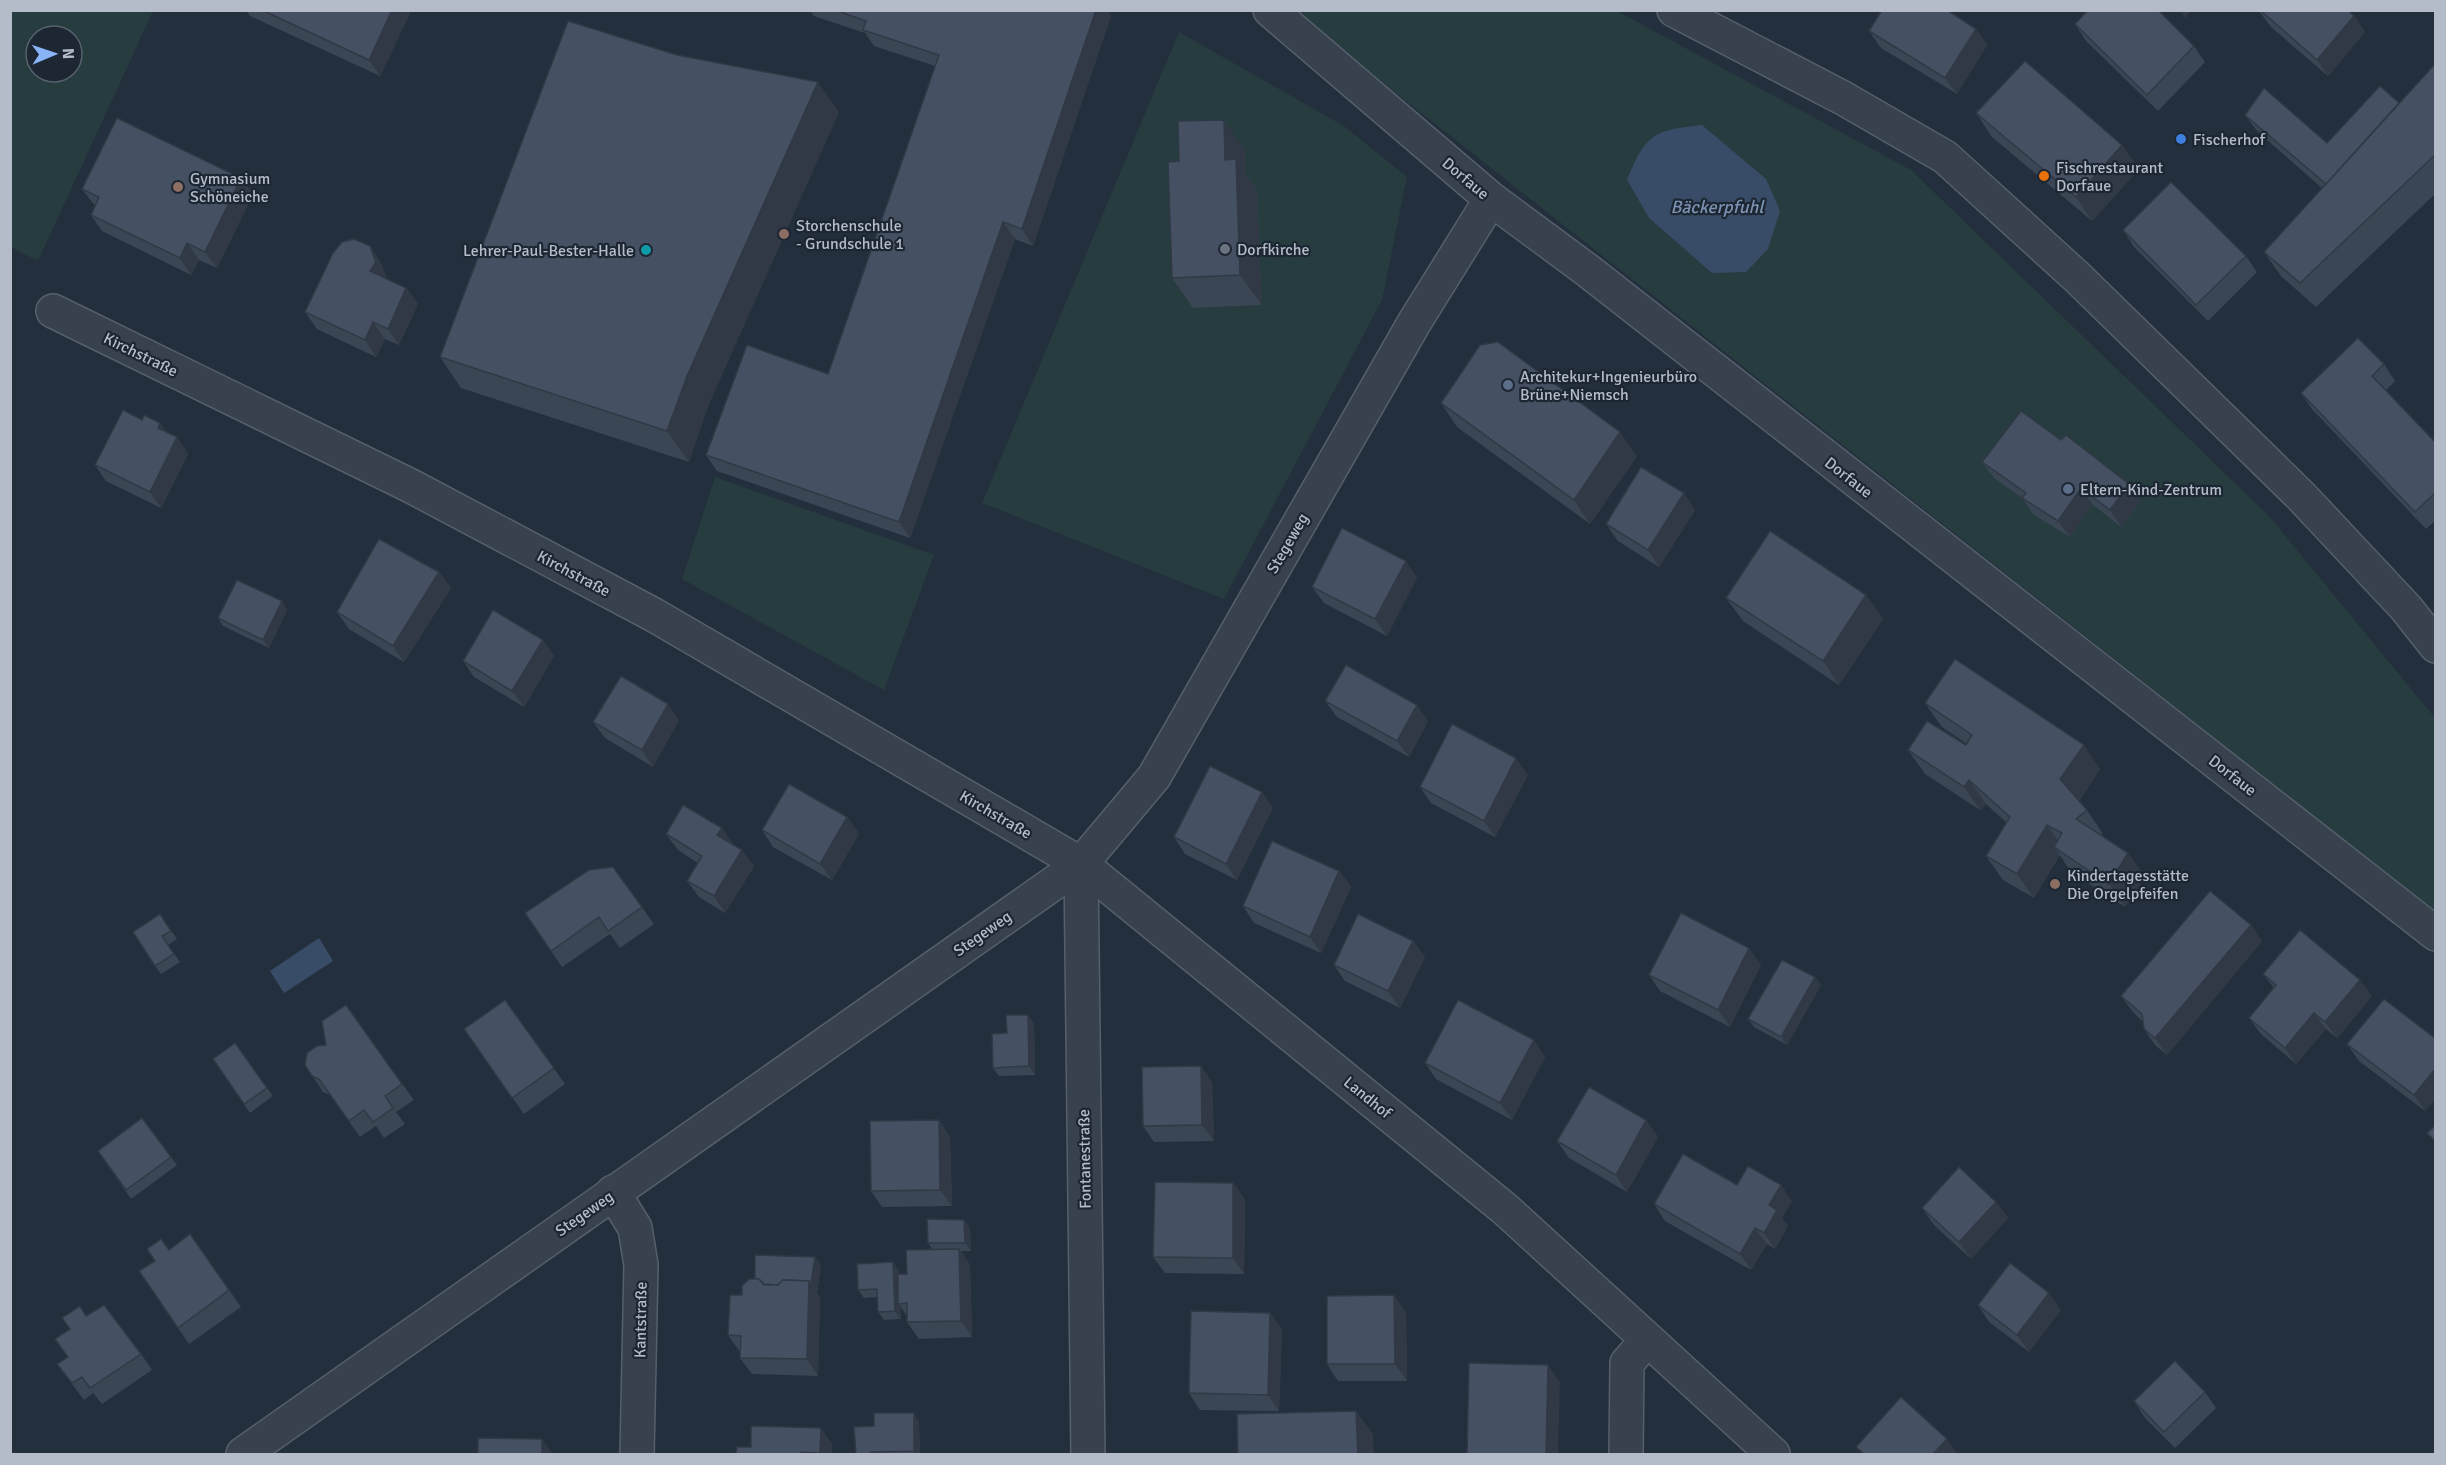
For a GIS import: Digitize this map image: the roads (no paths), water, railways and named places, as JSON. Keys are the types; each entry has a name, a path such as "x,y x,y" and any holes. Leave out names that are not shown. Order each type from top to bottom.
{"street":[{"name":"Dorfaue","path":"1270,10 1491,199 1587,270 2436,934"},
{"path":"1674,10 1843,98 1945,157 2077,277 2270,464 2406,608 2436,646"},
{"name":"Stegeweg","path":"243,1455 1081,864 1154,777 1408,333 1491,199"},
{"name":"Kirchstraße","path":"53,311 411,486 654,615 1081,864"},
{"name":"Landhof","path":"1081,864 1505,1209 1773,1455"},
{"name":"Fontanestraße","path":"1081,864 1088,1455"},
{"name":"Kantstraße","path":"613,1192 634,1228 641,1265 637,1455"},
{"path":"1626,1455 1627,1363 1647,1340"}],"water":[{"name":"Bäckerpfuhl","path":"1702,125 1766,179 1780,211 1768,249 1746,272 1712,273 1649,218 1627,180 1640,153 1653,137 1673,129"},
{"path":"319,938 333,961 284,993 270,971"}],"place":[{"name":"Fischerhof","path":"2181,139"},
{"name":"Fischrestaurant Dorfaue","path":"2044,176"},
{"name":"Gymnasium Schöneiche","path":"178,187"},
{"name":"Storchenschule - Grundschule 1","path":"784,234"},
{"name":"Dorfkirche","path":"1225,249"},
{"name":"Lehrer-Paul-Bester-Halle","path":"646,250"},
{"name":"Architekur+Ingenieurbüro Brüne+Niemsch","path":"1508,385"},
{"name":"Eltern-Kind-Zentrum","path":"2068,489"},
{"name":"Kindertagesstätte Die Orgelpfeifen","path":"2055,884"}]}
